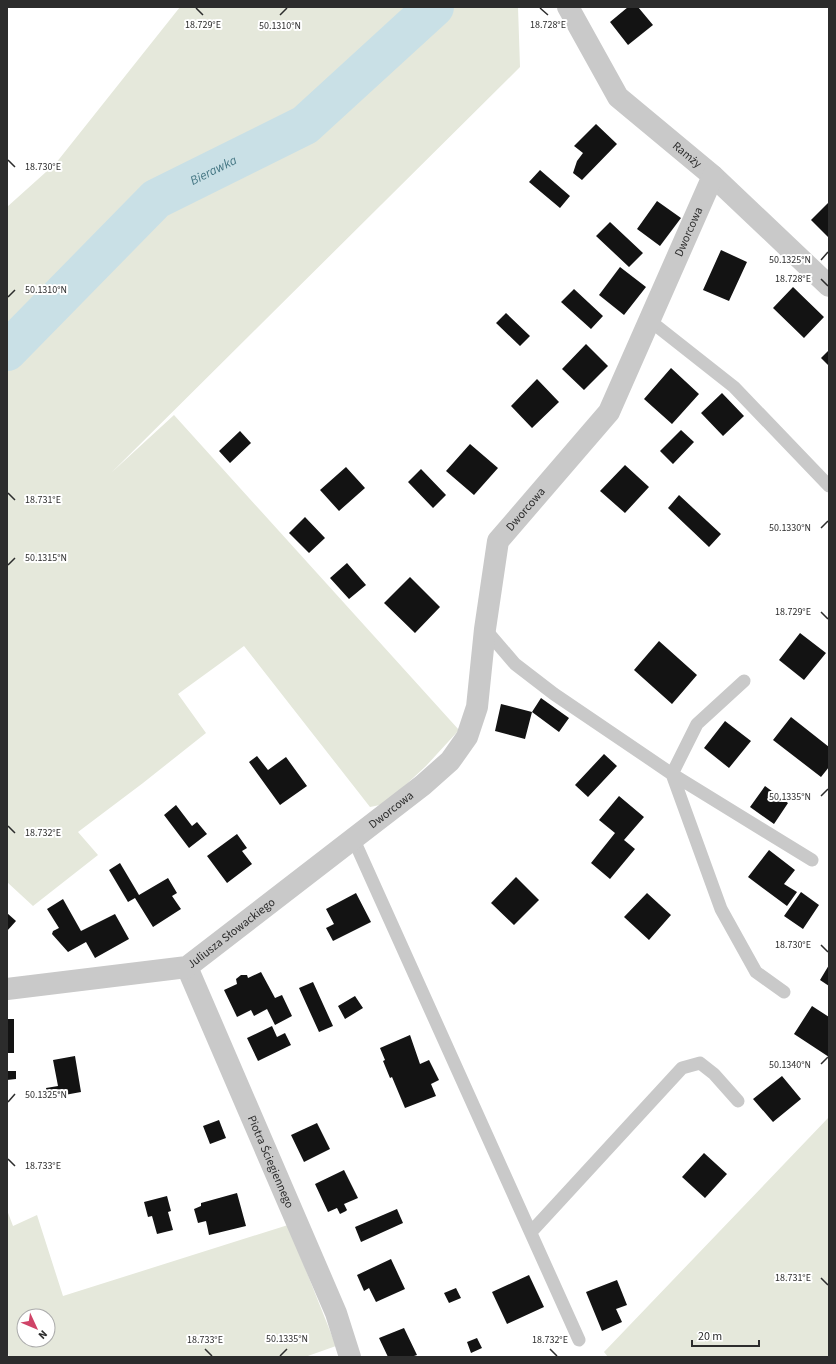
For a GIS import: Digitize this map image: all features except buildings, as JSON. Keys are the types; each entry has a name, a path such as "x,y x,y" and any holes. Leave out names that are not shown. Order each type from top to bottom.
{"street":[{"name":"Ramży","path":"568,7 618,97 713,176 829,286"},
{"name":"Dworcowa","path":"357,835 423,785 450,761 467,736 477,707 498,541 609,412 713,176"},
{"name":"Juliusza Słowackiego","path":"7,989 187,967 357,835"},
{"name":"Piotra Ściegiennego","path":"187,967 336,1313 350,1357"}],"lane":[{"path":"649,320 734,387 829,486"},
{"path":"486,629 515,664 554,694 672,774 812,860"},
{"path":"744,681 697,724 672,774 721,909 756,972 784,992"},
{"path":"357,835 579,1340"},
{"path":"531,1232 682,1068 700,1063 714,1074 738,1101"}],"shaded area":[{"path":"180,7 428,7 304,121 192,175 145,203 58,294 7,343 7,207 56,163"},
{"path":"438,7 518,7 520,67 111,473 174,415 459,730 426,766 385,804 370,807 244,646 178,694 206,733 78,832 98,855 33,906 7,882 7,367 160,208 307,134"},
{"path":"829,1117 829,1357 608,1357 604,1352"},
{"path":"7,1210 13,1226 37,1215 63,1296 288,1225 336,1346 305,1357 9,1357 7,1349"}],"waterway":[{"name":"Bierawka","path":"7,351 156,199 305,125 434,7"}]}
